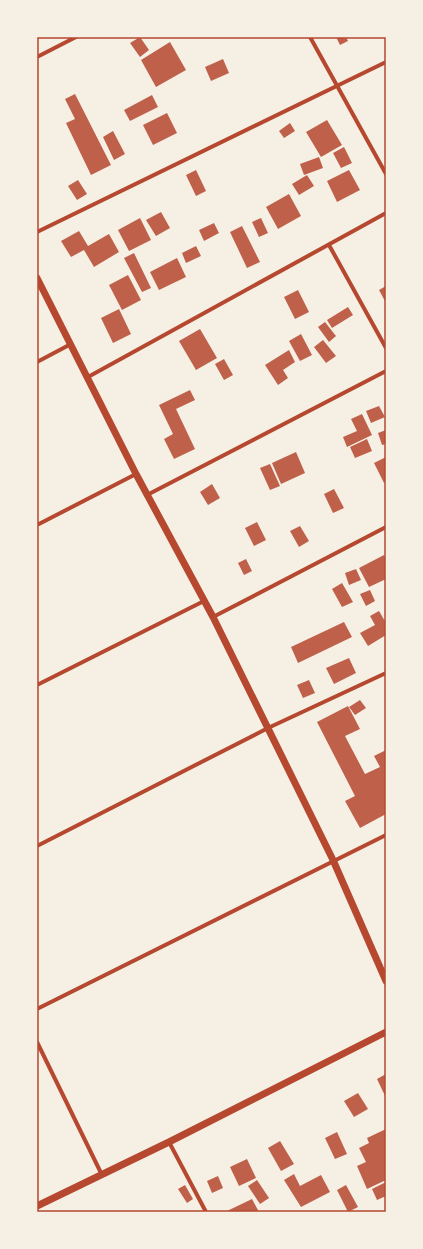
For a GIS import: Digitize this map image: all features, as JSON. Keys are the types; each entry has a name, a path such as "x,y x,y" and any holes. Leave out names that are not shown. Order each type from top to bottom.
{"street":[{"path":"37,57 76,37"},
{"path":"310,37 336,87 386,174"},
{"path":"37,232 386,62"},
{"path":"88,377 386,213"},
{"path":"330,245 386,348"},
{"path":"37,278 136,474 213,617 333,860 386,981"},
{"path":"37,362 71,344"},
{"path":"147,495 386,371"},
{"path":"37,525 136,474"},
{"path":"213,617 386,527"},
{"path":"37,686 204,601"},
{"path":"37,846 268,728 386,673"},
{"path":"37,1009 333,860 386,835"},
{"path":"37,1206 102,1175 386,1032"},
{"path":"37,1042 102,1175"},
{"path":"168,1142 206,1212"}],"building":[{"path":"140,37 149,50 140,57 130,43"},
{"path":"336,37 346,37 348,41 340,45"},
{"path":"170,42 186,70 156,87 141,60"},
{"path":"223,59 229,73 211,81 205,67"},
{"path":"75,94 111,165 91,175 66,123 75,119 65,99"},
{"path":"152,95 158,107 130,121 124,110"},
{"path":"167,113 177,133 153,145 143,125"},
{"path":"327,120 342,145 321,157 306,132"},
{"path":"290,123 295,131 284,138 279,131"},
{"path":"113,131 125,154 114,160 103,137"},
{"path":"344,147 352,163 341,168 333,153"},
{"path":"319,157 323,168 304,175 300,164"},
{"path":"196,170 206,191 196,196 186,175"},
{"path":"349,170 360,190 337,202 327,181"},
{"path":"307,175 314,186 299,195 292,184"},
{"path":"78,180 87,194 77,200 68,186"},
{"path":"289,194 301,216 278,229 266,207"},
{"path":"161,212 170,228 156,236 146,220"},
{"path":"140,218 151,240 129,251 118,230"},
{"path":"261,218 268,233 259,237 252,222"},
{"path":"214,223 219,233 204,241 199,230"},
{"path":"242,226 260,262 247,268 230,232"},
{"path":"79,231 88,246 109,234 119,252 94,267 84,250 71,257 61,241"},
{"path":"196,246 201,256 186,263 182,253"},
{"path":"134,253 151,288 142,292 124,258"},
{"path":"177,258 186,277 159,290 150,272"},
{"path":"128,275 141,300 122,310 109,285"},
{"path":"386,286 386,303 379,290"},
{"path":"298,290 309,312 295,319 284,297"},
{"path":"348,307 353,315 332,328 327,320"},
{"path":"119,309 131,334 113,343 101,318"},
{"path":"325,322 336,336 329,342 318,327"},
{"path":"200,329 217,358 196,370 179,341"},
{"path":"301,334 312,355 300,361 289,341"},
{"path":"323,340 336,356 326,363 314,347"},
{"path":"289,350 295,362 283,370 288,378 278,385 265,365"},
{"path":"224,359 233,375 224,380 215,364"},
{"path":"190,390 195,400 176,409 195,449 174,459 164,439 173,434 159,405"},
{"path":"379,406 385,417 371,423 366,411"},
{"path":"362,414 372,435 347,447 343,437 357,431 351,419"},
{"path":"386,430 386,444 382,445 378,433"},
{"path":"367,439 372,451 355,458 350,447"},
{"path":"296,452 305,473 281,484 272,463"},
{"path":"386,457 386,482 384,483 374,463"},
{"path":"270,464 280,486 270,490 260,468"},
{"path":"212,484 220,498 208,505 200,492"},
{"path":"334,489 344,508 333,513 324,494"},
{"path":"257,522 266,540 254,546 245,528"},
{"path":"300,526 309,541 299,547 290,531"},
{"path":"384,555 386,560 386,579 369,587 359,568"},
{"path":"246,559 252,571 244,575 238,563"},
{"path":"356,569 361,580 349,585 345,573"},
{"path":"342,583 353,602 342,607 332,589"},
{"path":"370,590 375,601 366,606 360,594"},
{"path":"379,611 386,623 386,635 368,646 360,633 375,625 370,616"},
{"path":"344,622 352,637 298,663 291,647"},
{"path":"349,658 356,673 334,684 326,668"},
{"path":"309,680 315,693 303,698 297,685"},
{"path":"360,700 366,708 355,715 349,707"},
{"path":"348,706 360,729 345,736 365,774 380,767 374,756 386,750 386,814 360,828 345,801 355,796 317,722"},
{"path":"386,1074 386,1098 377,1079"},
{"path":"358,1093 368,1109 354,1117 344,1101"},
{"path":"386,1129 386,1180 367,1189 357,1166 366,1162 359,1148 369,1143 367,1138"},
{"path":"337,1132 347,1154 335,1159 325,1138"},
{"path":"280,1141 294,1164 281,1171 268,1148"},
{"path":"247,1159 256,1178 239,1186 230,1167"},
{"path":"294,1174 300,1186 321,1175 330,1192 301,1207 284,1180"},
{"path":"218,1176 223,1188 212,1193 207,1181"},
{"path":"257,1180 269,1198 260,1204 248,1186"},
{"path":"386,1182 386,1196 377,1200 372,1189"},
{"path":"185,1185 193,1199 187,1203 178,1189"},
{"path":"346,1185 358,1207 348,1212 337,1190"},
{"path":"252,1199 259,1212 225,1212"}]}
